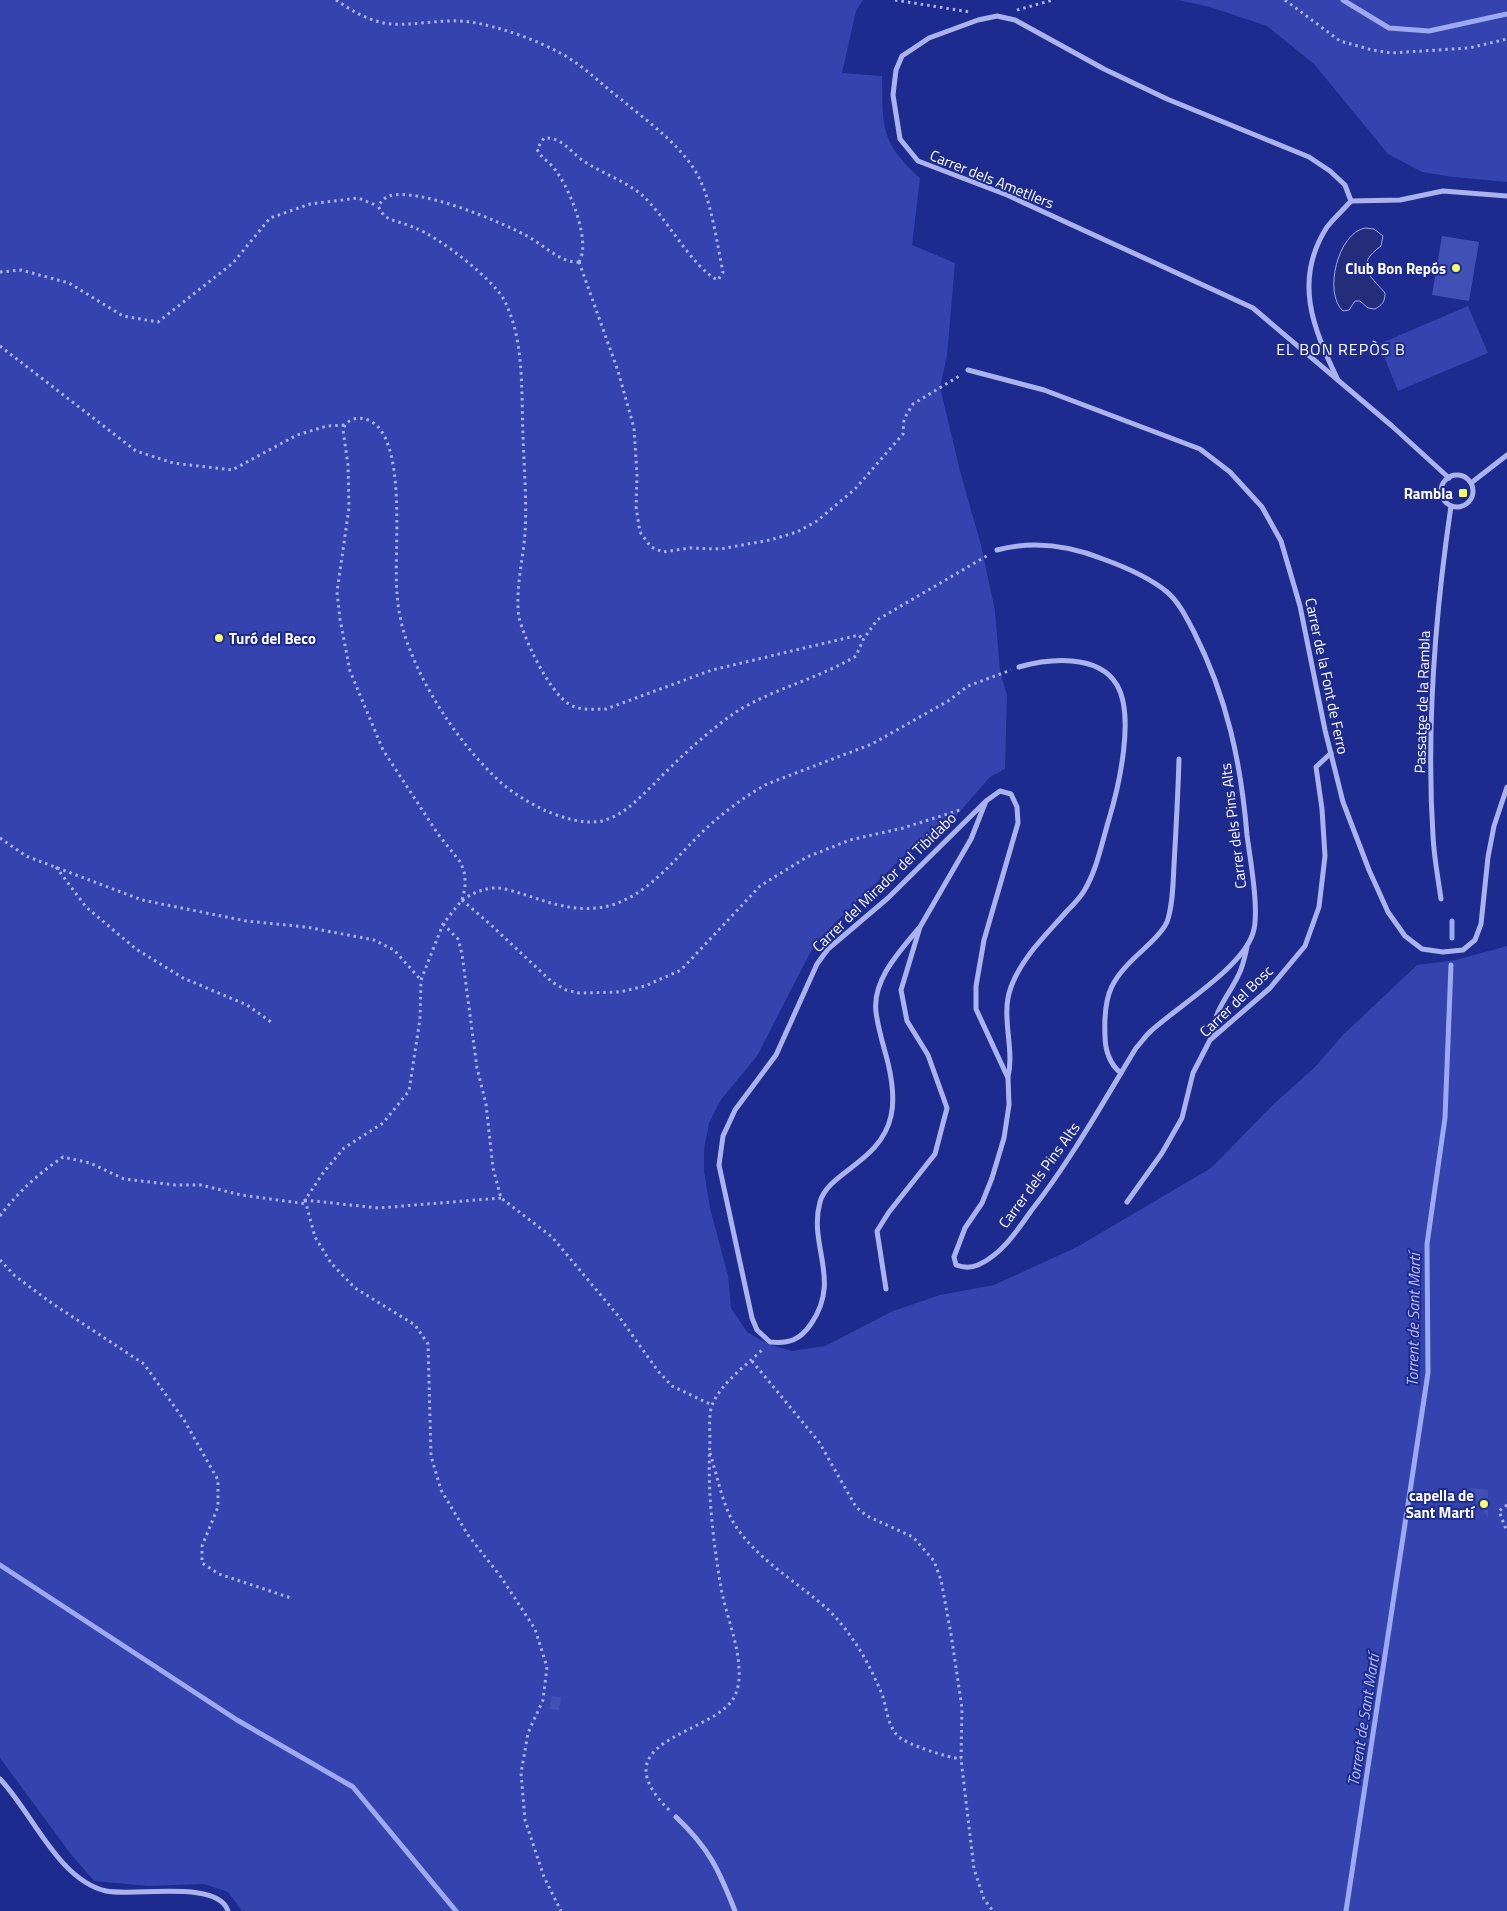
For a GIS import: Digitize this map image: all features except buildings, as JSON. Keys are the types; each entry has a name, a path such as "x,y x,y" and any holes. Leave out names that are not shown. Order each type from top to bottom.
{"street":[{"path":"997,16 1015,20 1104,69 1167,99 1309,157 1330,171 1345,185 1351,201"},
{"name":"Carrer dels Ametllers","path":"997,16 978,20 929,38 902,56 896,70 894,95 900,139 907,151 918,161 1007,195 1253,308 1338,379 1449,478"},
{"path":"1338,379 1318,336 1309,309 1311,271 1315,253 1328,227 1351,201 1400,200 1443,191 1507,196"},
{"name":"Carrer de la Font de Ferro","path":"968,370 1044,390 1200,449 1230,472 1262,507 1281,541 1300,606 1330,753 1343,802 1369,870 1388,912 1406,936 1422,949 1443,952 1463,950 1475,940 1481,924 1488,858 1494,826 1507,787"},
{"path":"1471,483 1507,455"},
{"path":"1458,475 1471,483 1473,493 1470,502 1461,507 1451,506 1443,500 1441,490 1449,478 1458,475"},
{"name":"Passatge de la Rambla","path":"1441,900 1433,837 1432,702 1436,634 1451,506"},
{"name":"Carrer dels Pins Alts","path":"986,801 1000,792 1011,794 1017,806 1018,823 984,940 976,986 976,1009 1008,1078 1009,1105 1004,1138 992,1178 982,1203 965,1228 954,1257 956,1265 964,1268 977,1266 993,1256 1015,1233 1068,1161 1121,1073 1150,1032 1207,986 1248,944 1254,931 1255,908 1243,787 1236,745 1222,697 1184,613 1168,592 1128,569 1083,551 1044,543 1012,546 997,550"},
{"path":"1008,1078 1011,1063 1007,1011 1010,989 1018,970 1034,947 1084,891 1115,800 1122,763 1125,724 1122,700 1117,685 1105,672 1088,665 1066,661 1040,661 1018,667"},
{"name":"Carrer del Bosc","path":"1126,1202 1162,1153 1182,1118 1193,1073 1210,1040 1270,988 1305,946 1319,907 1325,856 1322,809 1316,767 1330,753"},
{"path":"1121,1073 1115,1069 1108,1056 1105,1039 1106,1000 1114,980 1122,969 1158,936 1166,922 1173,878 1179,759"},
{"path":"770,1342 792,1342 804,1334 820,1310 825,1276 818,1229 820,1201 828,1188 871,1153 883,1137 891,1116 890,1072 875,1010 877,993 883,977 896,955 920,927 971,839 986,801"},
{"name":"Carrer del Mirador del Tibidabo","path":"770,1342 758,1330 752,1318 719,1165 723,1136 736,1110 776,1055 817,964 828,950 888,898 986,801"},
{"path":"886,1289 877,1231 889,1212 935,1154 947,1108 928,1055 907,1021 900,990 920,927"},
{"path":"1214,1036 1213,1024 1219,1007 1239,973 1248,944"},
{"path":"0,1779 30,1816 61,1860 87,1884 106,1891 128,1893 195,1891 213,1896 227,1906 228,1911"},
{"path":"676,1817 696,1836 708,1852 718,1869 735,1911"}],"path":[{"path":"336,0 359,14 380,22 414,24 454,19 473,22 533,41 555,51 583,68 649,123 689,160 706,193 723,272 718,280 700,265 642,195 582,160 563,143 552,138 544,138 537,149 539,154 552,165 559,175 578,218 584,244 584,254 579,262 572,263 564,260 542,243 503,224 437,200 392,195 384,198 378,206"},
{"path":"895,0 997,16 1053,0"},
{"path":"1285,0 1340,41 1372,50 1391,53 1469,48 1507,38"},
{"path":"0,272 21,270 69,283 123,316 158,322 232,263 270,218 310,204 358,198 378,206 384,216 415,228 470,264 492,284 502,298 511,317 521,374 526,512 519,592 519,616 531,649 561,698 570,705 580,708 606,709 686,679 749,660 826,645 853,635 859,635 863,640"},
{"path":"579,262 618,371 634,428 638,476 636,507 640,532 651,546 664,552 690,548 720,549 743,543 770,540 797,532 817,521 855,489 903,434 904,419 913,404 968,370"},
{"path":"0,346 136,451 173,463 232,470 297,435 327,426 345,425 354,419 366,419 382,430 389,443 393,461 397,510 395,569 397,596 410,650 428,686 462,739 496,779 515,794 554,814 586,822 600,821 617,815 630,807 706,736 738,712 856,656 863,640 877,620 997,550"},
{"path":"345,425 343,430 348,464 349,508 337,592 350,671 383,750 438,834 461,864 465,875 462,900"},
{"path":"562,1911 544,1877 526,1820 521,1773 528,1733 543,1700 547,1667 535,1629 501,1577 468,1535 441,1490 431,1456 428,1344 415,1325 355,1288 331,1263 315,1237 306,1202 323,1173 344,1148 383,1123 409,1091 420,1019 421,980 443,924 462,900 482,890 495,887 569,908 592,909 614,904 637,895 652,883 711,824 755,791 767,784 872,744 948,701 968,686 1018,667"},
{"path":"462,900 552,982 566,990 579,993 620,992 645,986 681,970 760,886 807,857 850,840 903,828 986,801"},
{"path":"0,838 26,856 142,900 246,921 306,927 374,940 394,950 421,980"},
{"path":"56,867 86,907 136,949 183,978 247,1006 271,1022"},
{"path":"443,924 458,939 462,954 477,1068 486,1104 492,1168 501,1198 552,1237 672,1386 712,1405"},
{"path":"0,1216 16,1194 44,1169 63,1157 90,1163 124,1179 175,1185 201,1185 241,1195 306,1202 378,1208 501,1198"},
{"path":"0,1260 15,1276 52,1304 144,1364 184,1420 218,1480 218,1507 202,1546 202,1563 219,1574 291,1598"},
{"path":"676,1817 651,1789 647,1778 648,1764 656,1749 668,1739 706,1720 731,1702 737,1690 740,1676 739,1662 721,1587 709,1498 709,1449 712,1405 724,1387 770,1342"},
{"path":"752,1360 819,1442 856,1507 867,1516 913,1538 934,1561 950,1626 962,1708 961,1759 974,1869 979,1888 993,1911"},
{"path":"709,1449 729,1511 738,1530 755,1550 825,1607 844,1627 871,1671 895,1733 910,1743 949,1758 961,1759"},
{"path":"1507,1505 1499,1511 1507,1531"}],"shaded area":[{"path":"0,0 863,0 856,11 842,73 882,76 886,133 897,154 920,178 912,245 955,263 947,356 940,387 960,471 981,545 995,611 1000,671 1007,695 1005,769 990,777 949,824 908,852 834,924 810,953 757,1056 720,1101 709,1123 704,1150 704,1171 710,1208 728,1276 731,1308 747,1332 768,1344 792,1351 825,1346 893,1311 940,1295 994,1285 1077,1247 1211,1168 1276,1102 1315,1067 1343,1035 1417,965 1456,960 1507,946 1507,1911 242,1911 228,1892 204,1884 148,1886 94,1881 70,1853 0,1758"},
{"path":"1178,0 1507,0 1507,182 1422,172 1388,154 1314,64 1267,26 1210,7"},
{"path":"1365,228 1374,229 1383,236 1381,246 1368,259 1366,265 1370,275 1385,293 1384,301 1375,309 1368,308 1360,301 1355,301 1349,310 1343,311 1337,302 1334,291 1336,265 1347,241 1355,232"},
{"path":"1468,306 1488,353 1398,391 1379,344"}],"waterway":[{"path":"1343,0 1389,28 1429,31 1507,14"},
{"name":"Torrent de Sant Martí","path":"1452,921 1452,938"},
{"name":"Torrent de Sant Martí","path":"1346,1911 1428,1373 1427,1244 1445,1118 1451,965"},
{"path":"0,1565 237,1720 353,1787 456,1911"}],"place":[{"name":"Club Bon Repós","path":"1456,268"},
{"name":"Rambla","path":"1463,493"},
{"name":"Turó del Beco","path":"219,638"},
{"name":"capella de Sant Martí","path":"1484,1504"}],"district":[{"name":"EL BON REPÒS B","path":"1341,349"}]}
